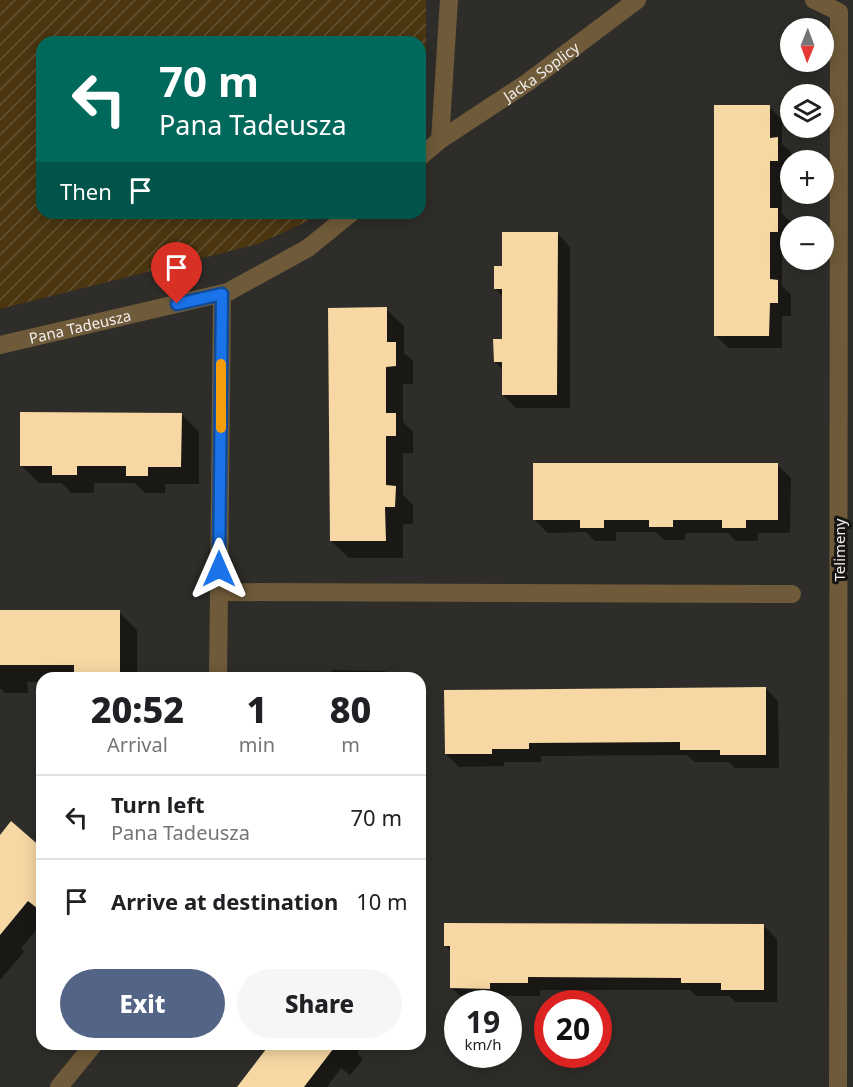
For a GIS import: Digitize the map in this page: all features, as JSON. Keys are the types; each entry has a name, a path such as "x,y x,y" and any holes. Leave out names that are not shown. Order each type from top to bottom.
{"street":[{"path":"426,152 440,140 449,0"},
{"name":"Jacka Soplicy","path":"440,140 528,81 636,0"},
{"name":"Telimeny","path":"814,0 839,12 846,1005 838,1087"},
{"name":"Pana Tadeusza","path":"0,345 222,294 309,248 344,219"},
{"path":"218,672 222,294"},
{"path":"219,592 792,594"},
{"path":"59,1087 89,1050"}],"shaded area":[{"path":"0,0 426,0 426,36 36,36 36,219 309,219 258,244 0,309"}],"building":[{"path":"714,105 770,105 770,138 778,137 778,161 770,161 770,208 778,208 778,232 770,232 770,279 778,280 778,303 770,303 769,336 714,336"},
{"path":"502,232 558,232 557,395 502,395 502,362 494,362 493,339 502,339 502,289 494,289 494,266 502,266"},
{"path":"387,307 387,342 396,342 396,366 386,367 386,413 396,413 396,436 386,436 386,485 396,486 395,507 385,507 386,541 330,541 328,308"},
{"path":"20,412 182,413 181,467 148,467 148,476 126,476 126,466 77,466 77,475 52,475 52,466 20,466"},
{"path":"533,463 778,463 778,520 746,520 746,528 722,528 722,520 673,520 673,527 649,527 649,520 604,520 604,528 580,528 580,520 533,520"},
{"path":"0,610 120,610 120,672 74,672 74,665 0,665"},
{"path":"766,687 766,755 720,755 720,750 680,750 680,742 529,743 529,749 492,749 492,754 445,754 444,690"},
{"path":"11,821 36,843 36,907 28,901 0,935 0,835"},
{"path":"444,923 764,924 764,990 721,990 721,983 681,983 681,978 528,977 528,983 490,983 490,989 450,988 450,946 444,946"},
{"path":"265,1050 332,1050 304,1087 237,1087"}],"slow traffic":[{"path":"221,364 221,428"}],"route":[{"path":"177,304 222,294 219,569"}]}
